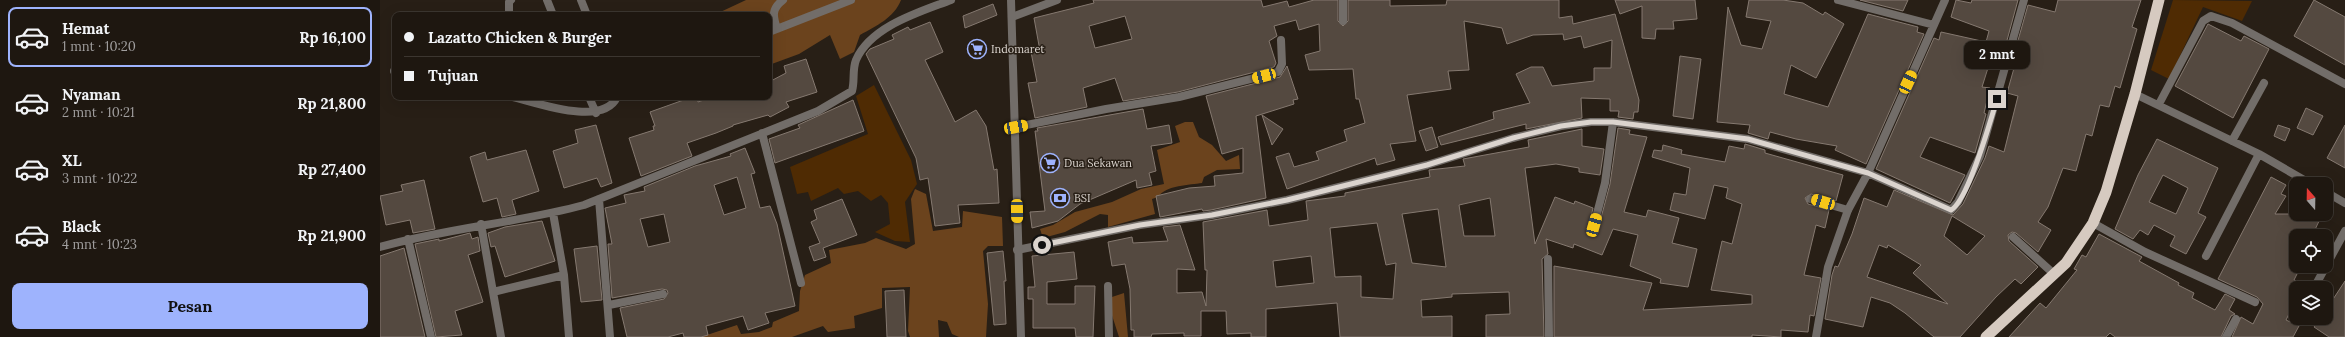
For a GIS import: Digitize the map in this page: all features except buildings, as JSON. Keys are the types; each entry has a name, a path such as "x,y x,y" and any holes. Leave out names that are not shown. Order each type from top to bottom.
{"highway":[{"path":"1986,337 2066,263 2093,223 2106,192 2135,94 2159,0"}],"street":[{"path":"508,12 508,2 511,0"},
{"path":"547,0 552,12"},
{"path":"581,0 586,12"},
{"path":"778,29 773,16 774,9 783,0"},
{"path":"772,31 851,0"},
{"path":"380,246 481,224 553,213 599,199 818,111 852,91 856,61 865,48 881,33 899,20 951,0"},
{"path":"1011,0 1016,127 1017,250 1021,337"},
{"path":"1012,17 1057,0"},
{"path":"1343,0 1343,21"},
{"path":"1838,0 1934,25"},
{"path":"1816,337 1828,267 1848,210 1868,173 1946,0"},
{"path":"1017,250 1140,225 1212,215 1279,202 1427,165 1513,138 1561,126 1591,122 1613,122 1748,139 1868,173 1950,210 1954,209 1980,156 2024,0"},
{"path":"2159,104 2203,21 2211,16 2232,23 2345,84"},
{"path":"1016,127 1106,109 1179,97 1278,72 1282,64 1280,40"},
{"path":"2232,141 2264,83"},
{"path":"2135,94 2159,104 2259,154 2299,177"},
{"path":"526,100 579,112 596,112 610,108 615,100"},
{"path":"590,100 596,112"},
{"path":"1594,225 1605,183 1613,122"},
{"path":"762,133 801,283"},
{"path":"2206,256 2259,154"},
{"path":"2333,196 2345,203"},
{"path":"599,199 609,305 610,337"},
{"path":"1810,199 1848,210"},
{"path":"553,213 564,275 569,337"},
{"path":"2093,223 2145,252 2255,302"},
{"path":"481,224 492,292 502,337"},
{"path":"2333,253 2345,231"},
{"path":"2013,237 2054,274"},
{"path":"408,239 430,337"},
{"path":"1548,259 1549,337"},
{"path":"492,292 564,275"},
{"path":"1108,286 1109,337"},
{"path":"609,305 663,294"},
{"path":"2226,337 2236,319"}],"shaded area":[{"path":"746,0 901,0 894,12 889,17 860,35 854,52 840,59 830,35 799,54 772,64 772,12 720,12"},
{"path":"2173,0 2252,1 2242,21 2203,7 2169,79 2151,70"},
{"path":"874,85 911,160 917,184 905,202 910,242 895,241 875,232 890,224 888,203 881,195 871,201 858,191 844,194 838,188 811,201 808,192 797,194 790,167 868,134 856,96"},
{"path":"1185,122 1193,122 1199,137 1212,145 1226,161 1239,155 1240,169 1217,170 1204,177 1202,183 1178,186 1167,190 1158,197 1152,199 1155,214 1108,227 1108,215 1100,214 1065,232 1043,238 1040,229 1053,225 1075,212 1112,202 1141,189 1164,184 1157,150 1180,142 1175,126"},
{"path":"915,189 926,194 933,231 962,227 963,211 1002,217 1003,246 988,246 983,251 988,304 986,337 959,337 952,334 947,322 938,320 939,337 910,337 908,331 910,287 882,288 882,308 854,316 855,328 828,332 823,326 792,337 701,337 737,325 741,334 759,332 772,327 773,322 799,311 800,291 805,275 831,263 829,250 865,243 876,238 906,249 915,244 911,199"},
{"path":"1124,293 1128,337 1119,337 1108,303 1112,297"}],"place":[{"name":"Indomaret","path":"977,49"},
{"name":"Dua Sekawan","path":"1050,163"},
{"name":"BSI","path":"1060,198"}],"route":[{"path":"1042,245 1140,225 1212,215 1287,200 1427,165 1513,138 1561,126 1591,122 1613,122 1748,139 1868,173 1953,210 1980,156 1997,99"}]}
